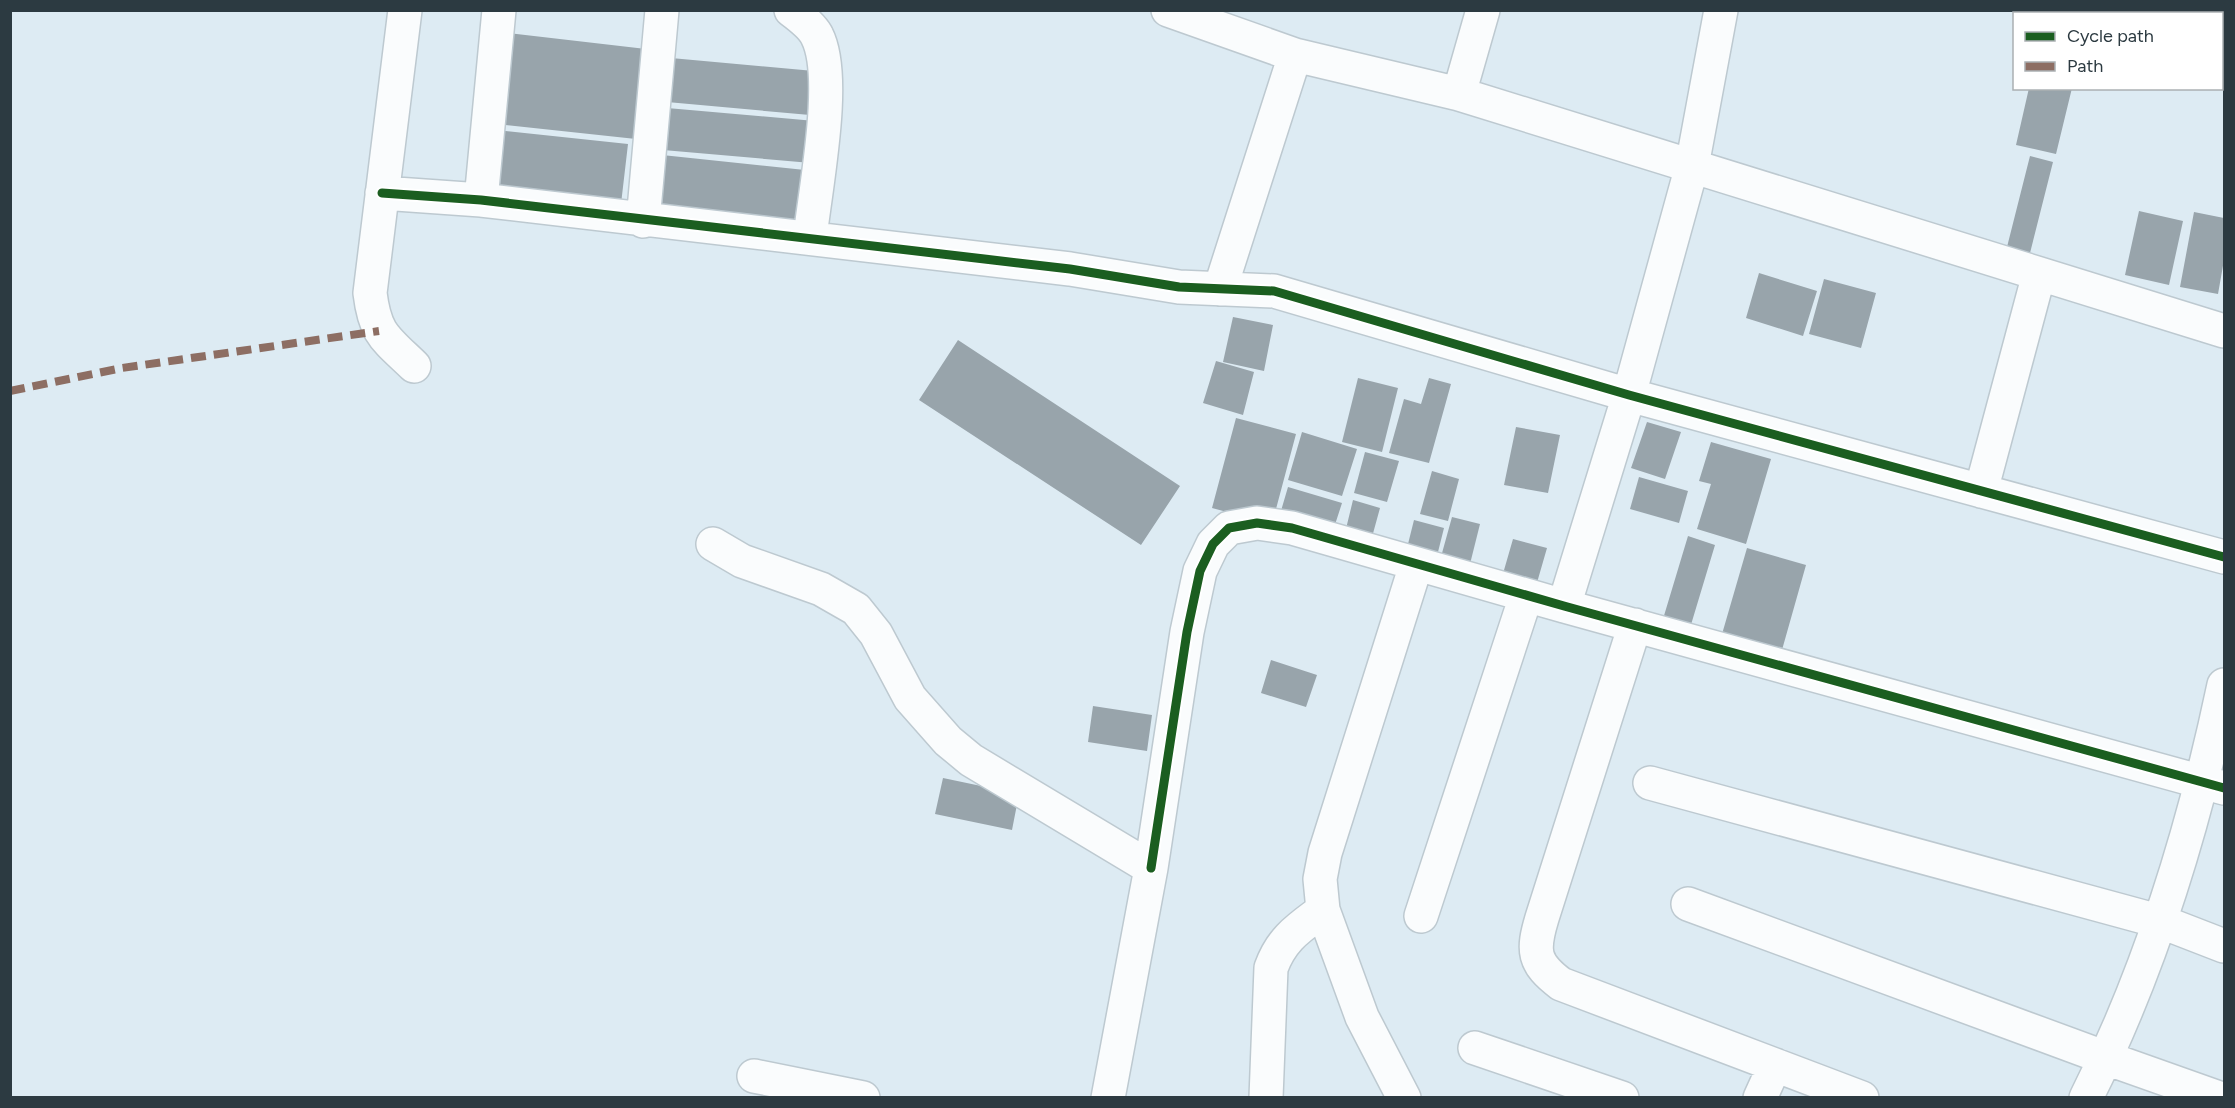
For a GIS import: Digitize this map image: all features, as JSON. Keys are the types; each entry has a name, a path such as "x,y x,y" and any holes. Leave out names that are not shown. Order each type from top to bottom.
{"street":[{"path":"405,10 369,293 373,319 379,331 414,366"},
{"path":"481,200 499,10"},
{"path":"643,221 662,10"},
{"path":"790,10 816,34 824,57 827,85 810,238"},
{"path":"1168,10 1295,55 1458,94 2224,331"},
{"path":"1458,94 1484,10"},
{"path":"1564,606 1629,395 1692,166 1720,10"},
{"path":"1220,289 1295,55"},
{"path":"382,193 481,200 643,221 810,238 1070,269 1153,284 1274,291 1629,395 2224,557"},
{"path":"1981,491 2039,274"},
{"path":"1108,1098 1151,868 1187,632 1200,571 1213,544 1228,528 1257,523 1292,528 1526,596 2215,784"},
{"path":"713,544 742,561 821,589 856,609 876,634 910,698 948,741 971,760 1151,868"},
{"path":"1404,1098 1362,1017 1323,910 1320,879 1325,853 1416,565"},
{"path":"1421,916 1526,596"},
{"path":"1635,625 1536,938 1536,958 1546,973 1561,984 1862,1098"},
{"path":"2086,1098 2106,1059 2215,784 2224,685"},
{"path":"1650,783 2162,922 2224,946"},
{"path":"1688,904 2106,1059 2219,1098"},
{"path":"1266,1098 1271,968 1278,948 1291,934 1323,910"},
{"path":"1475,1048 1622,1098"},
{"path":"1760,1098 1775,1065"},
{"path":"754,1076 863,1098"}],"building":[{"path":"507,33 646,49 636,139 497,124"},
{"path":"671,58 814,71 810,115 667,102"},
{"path":"2029,90 2072,90 2056,154 2016,145"},
{"path":"667,108 815,121 811,163 663,150"},
{"path":"497,130 628,144 621,204 490,190"},
{"path":"662,155 805,170 798,227 655,213"},
{"path":"2030,156 2053,162 2030,253 2007,247"},
{"path":"2139,211 2183,221 2169,285 2125,275"},
{"path":"2194,212 2224,218 2224,260 2218,294 2180,287"},
{"path":"1759,273 1817,291 1803,336 1746,318"},
{"path":"1824,279 1876,293 1861,348 1809,334"},
{"path":"1233,317 1273,325 1264,371 1223,362"},
{"path":"958,340 1180,486 1141,545 919,400"},
{"path":"1216,361 1254,372 1243,415 1203,403"},
{"path":"1358,378 1398,388 1382,452 1342,442"},
{"path":"1429,378 1451,384 1429,463 1389,453 1404,399 1421,404"},
{"path":"1236,418 1296,434 1272,524 1212,508"},
{"path":"1647,422 1681,432 1665,479 1631,468"},
{"path":"1516,427 1560,435 1548,493 1504,485"},
{"path":"1302,432 1357,449 1342,496 1288,480"},
{"path":"1711,442 1771,459 1746,544 1697,529 1711,484 1699,481"},
{"path":"1365,452 1399,461 1387,502 1354,493"},
{"path":"1432,471 1459,479 1448,521 1420,514"},
{"path":"1639,477 1688,491 1679,523 1630,509"},
{"path":"1288,487 1342,503 1331,537 1278,521"},
{"path":"1353,500 1380,508 1369,548 1343,541"},
{"path":"1452,517 1480,524 1468,572 1439,564"},
{"path":"1414,520 1444,528 1435,564 1405,556"},
{"path":"1688,536 1715,545 1690,628 1663,619"},
{"path":"1513,539 1547,548 1534,593 1500,584"},
{"path":"1747,548 1806,565 1780,657 1720,641"},
{"path":"1271,660 1317,675 1306,707 1261,693"},
{"path":"1093,706 1152,715 1147,751 1088,742"},
{"path":"943,778 1019,794 1012,830 935,814"}],"marked path":[{"path":"10,391 122,368 379,331"}],"cycle path":[{"path":"382,193 481,200 1070,269 1179,287 1274,291 1629,395 2224,557"},
{"path":"1151,868 1187,632 1200,571 1213,544 1229,528 1257,523 1292,528 1564,606 2224,788"}]}
